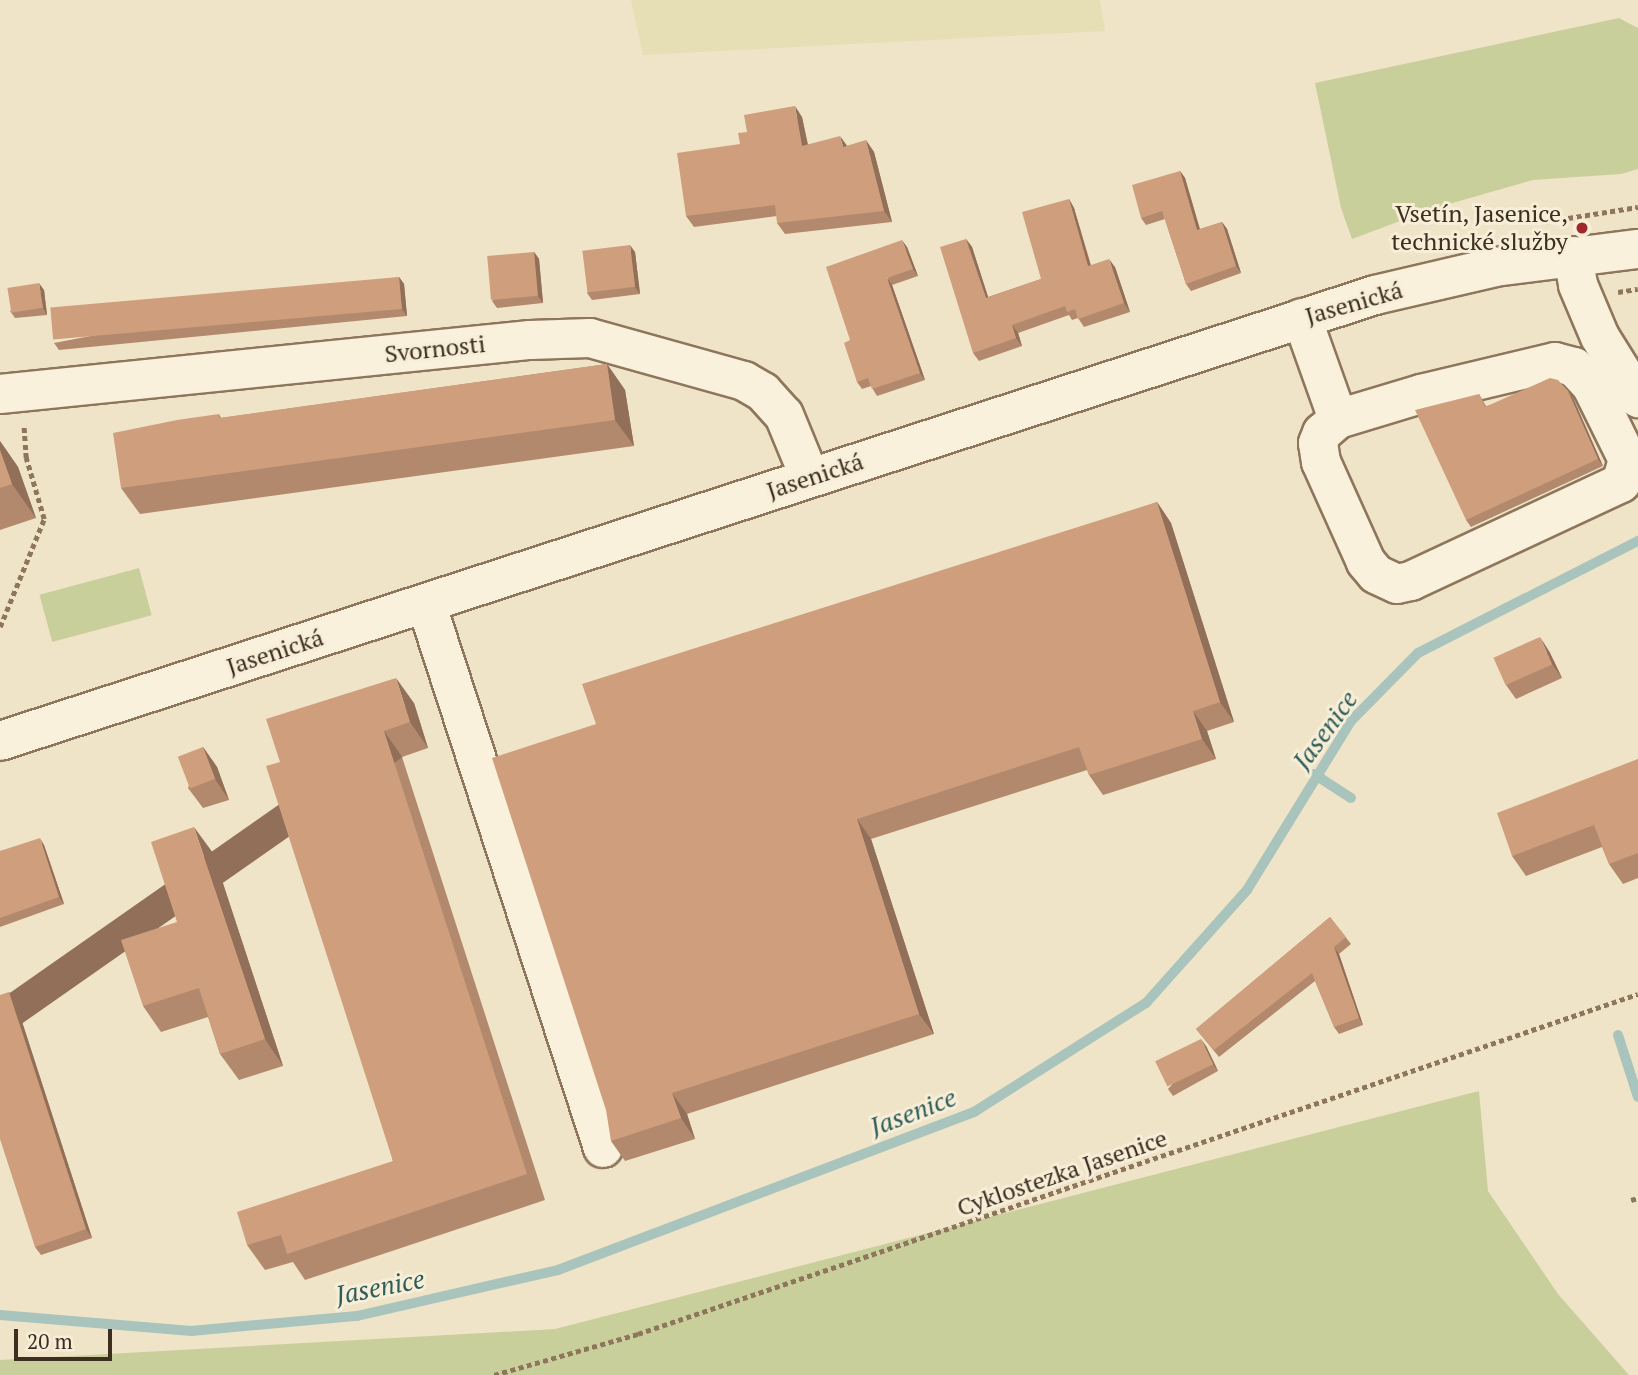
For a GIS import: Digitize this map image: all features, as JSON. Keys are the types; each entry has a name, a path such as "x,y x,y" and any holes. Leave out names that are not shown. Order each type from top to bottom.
{"street":[{"name":"Jasenická","path":"0,741 1302,318 1447,277 1573,256 1638,249"},
{"path":"1573,256 1578,285 1600,337 1638,398"},
{"path":"1302,318 1338,419"},
{"name":"Svornosti","path":"10,393 530,340 590,338 744,381 763,391 784,415 810,478"},
{"path":"1565,362 1591,385 1622,442 1628,473 1612,490 1396,584 1385,581 1366,562 1321,462 1318,443 1338,419 1421,394 1565,362"},
{"path":"426,603 603,1148"}],"path":[{"path":"1623,291 1638,289"},
{"path":"0,627 44,519 10,393"},
{"name":"Cyklostezka Jasenice","path":"494,1375 650,1330 1638,994"},
{"path":"1630,1200 1638,1198"}],"shaded area":[{"path":"631,0 1100,0 1105,31 643,55"}],"green space":[{"path":"1619,18 1638,28 1638,169 1621,174 1533,180 1435,208 1352,239 1341,208 1315,83"},
{"path":"139,568 152,615 52,642 40,595"},
{"path":"1479,1091 1488,1191 1558,1294 1629,1375 0,1375 0,1360 555,1329"}],"building":[{"path":"795,106 802,146 840,136 843,147 866,140 884,211 777,223 775,205 686,216 677,153 740,144 738,133 747,132 744,115"},
{"path":"1180,171 1197,230 1222,222 1236,266 1186,284 1162,211 1141,218 1132,185"},
{"path":"1069,199 1088,266 1109,259 1124,303 1078,319 1075,309 1067,312 1065,306 1012,325 1016,338 973,353 940,247 966,239 986,298 1041,279 1022,212"},
{"path":"902,240 913,269 887,278 920,373 872,389 868,378 857,382 844,343 850,340 826,267"},
{"path":"630,245 635,287 587,293 582,251"},
{"path":"534,252 538,296 491,300 487,256"},
{"path":"399,277 402,309 53,339 50,308"},
{"path":"39,283 43,308 11,313 7,288"},
{"path":"607,364 615,420 121,488 113,433 219,414 219,418"},
{"path":"1550,378 1558,380 1568,391 1598,459 1466,520 1415,410 1479,394 1485,407"},
{"path":"0,450 12,484 0,488"},
{"path":"1157,502 1220,702 1193,711 1202,739 1089,775 1079,747 857,819 919,1014 672,1093 681,1118 611,1141 606,1110 492,758 596,724 582,684"},
{"path":"1540,637 1552,664 1506,685 1493,658"},
{"path":"396,678 410,722 384,731 527,1174 287,1254 281,1235 247,1245 237,1212 393,1161 266,766 280,762 266,719"},
{"path":"203,747 215,779 190,788 178,757"},
{"path":"1638,759 1638,853 1609,864 1594,825 1512,856 1497,813"},
{"path":"194,827 265,1039 220,1054 199,988 143,1006 121,940 177,922 151,842"},
{"path":"40,838 59,897 0,918 0,851"},
{"path":"1330,917 1346,937 1334,947 1359,1018 1334,1027 1312,973 1214,1050 1196,1029"},
{"path":"9,992 86,1229 35,1247 0,1139 0,995"},
{"path":"1201,1039 1213,1064 1167,1087 1155,1061"}],"waterway":[{"name":"Jasenice","path":"0,1315 191,1331 357,1316 558,1270 974,1112 1146,1003 1247,890 1351,721 1418,653 1638,541"},
{"path":"1314,774 1351,798"},
{"path":"1618,1035 1638,1097"}],"place":[{"name":"Vsetín, Jasenice, technické služby","path":"1582,228"}]}
